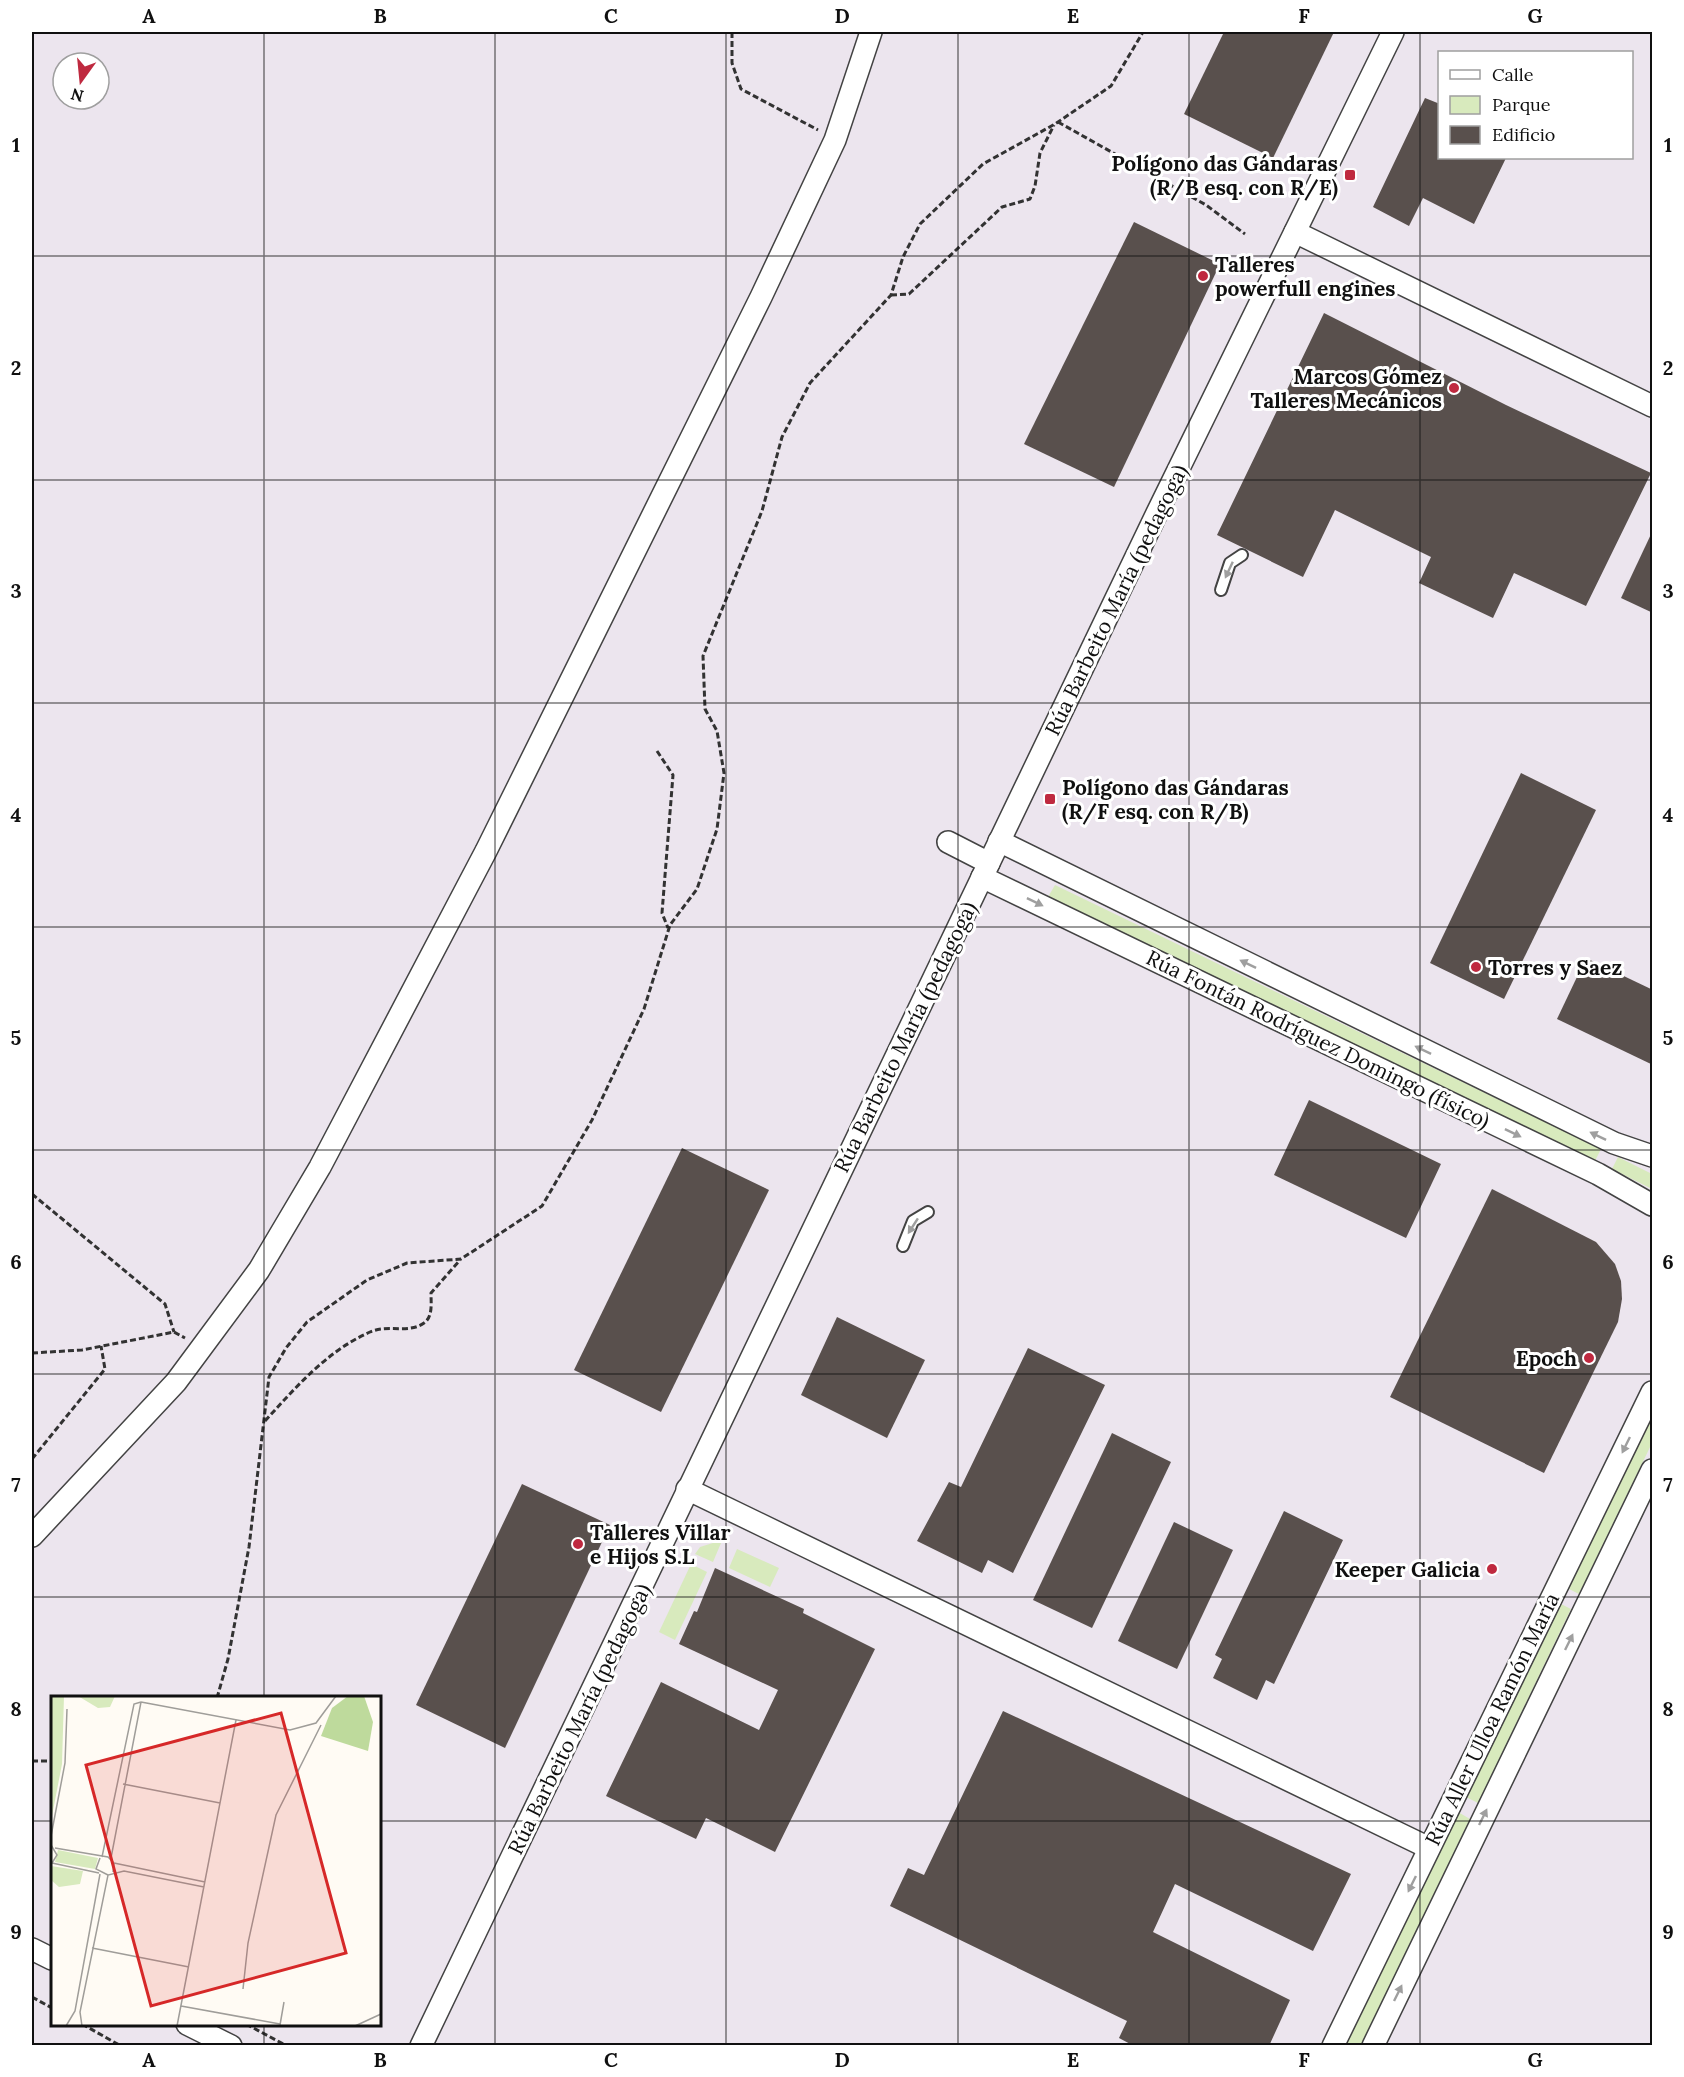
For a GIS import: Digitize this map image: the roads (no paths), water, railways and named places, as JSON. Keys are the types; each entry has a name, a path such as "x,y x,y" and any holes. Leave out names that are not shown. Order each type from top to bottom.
{"street":[{"path":"32,1536 176,1382 260,1270 320,1167 481,861 761,297 835,140 871,32"},
{"name":"Rúa Barbeito María (pedagoga)","path":"421,2046 985,870 1393,32"},
{"path":"1296,232 1653,406"},
{"name":"Rúa Fontán Rodríguez Domingo (físico)","path":"948,842 985,870 1598,1174 1653,1205"},
{"name":"Rúa Fontán Rodríguez Domingo (físico)","path":"999,842 1614,1143 1653,1156"},
{"name":"Rúa Aller Ulloa Ramón María","path":"1333,2046 1653,1392"},
{"name":"Rúa Aller Ulloa Ramón María","path":"1373,2046 1653,1470"},
{"path":"687,1489 1429,1848"},
{"path":"32,1949 51,1958"},
{"path":"189,2026 231,2046"}],"lane":[{"path":"1221,590 1230,563 1242,555"},
{"path":"903,1246 913,1221 928,1212"}],"place":[{"name":"Polígono das Gándaras (R/B esq. con R/E)","path":"1350,175"},
{"name":"Talleres powerfull engines","path":"1203,276"},
{"name":"Marcos Gómez Talleres Mecánicos","path":"1454,388"},
{"name":"Polígono das Gándaras (R/F esq. con R/B)","path":"1050,799"},
{"name":"Torres y Saez","path":"1476,967"},
{"name":"Epoch","path":"1589,1358"},
{"name":"Talleres Villar e Hijos S.L","path":"578,1544"},
{"name":"Keeper Galicia","path":"1492,1569"}]}
